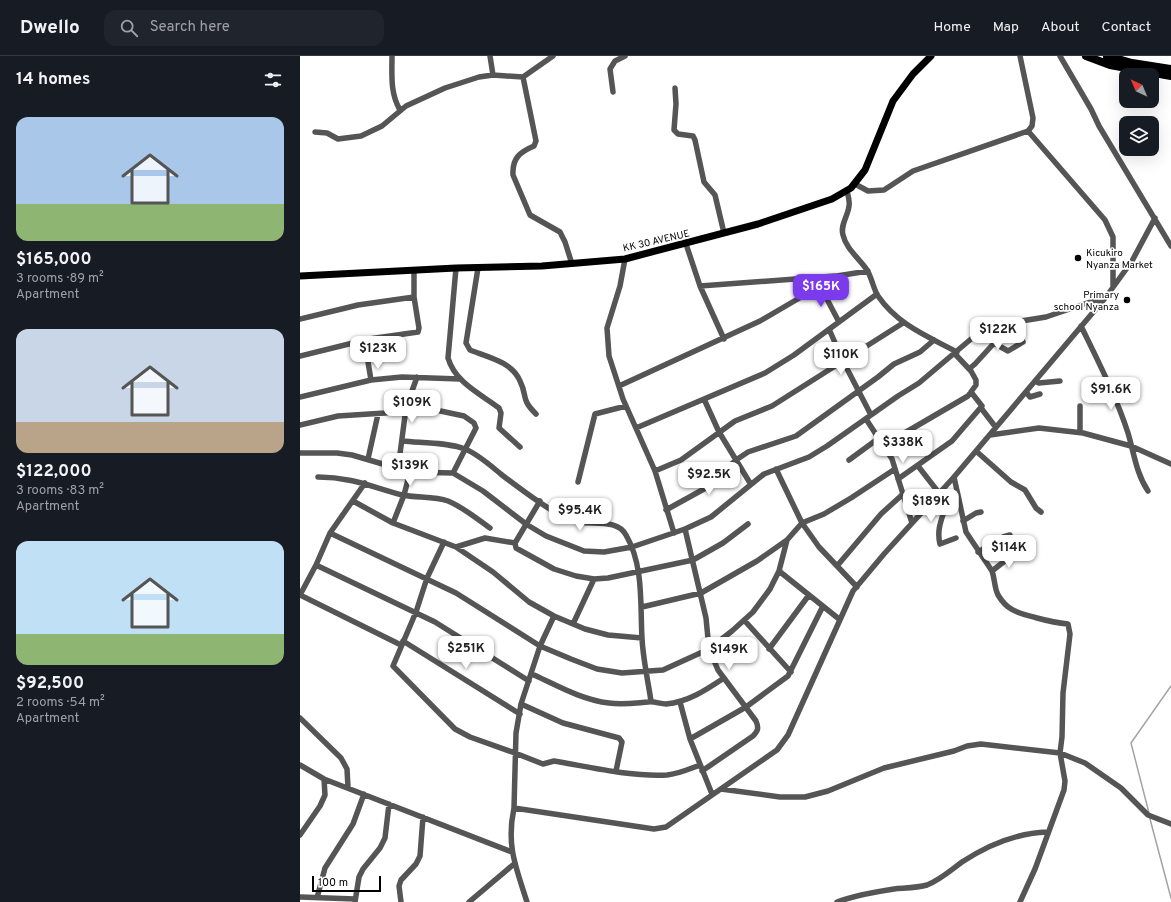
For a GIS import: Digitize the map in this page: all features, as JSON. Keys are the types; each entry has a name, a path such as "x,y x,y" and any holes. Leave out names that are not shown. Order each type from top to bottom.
{"highway":[{"path":"1086,56 1110,66 1171,76"},
{"path":"1107,56 1132,63 1171,69"}],"main road":[{"name":"KK 30 AVENUE","path":"300,276 572,264 625,259 758,224 832,200 854,184 870,160 893,101 913,74 931,56"}],"street":[{"path":"392,56 392,85 396,103 400,110"},
{"path":"490,56 493,75"},
{"path":"315,132 327,133 338,139 361,136 382,126 400,110 445,88 479,77 493,75 523,77 553,56"},
{"path":"612,92 610,68 615,61 625,56"},
{"path":"854,184 868,191 884,190 913,171 1028,131 1032,126 1033,118 1020,56"},
{"path":"1060,56 1091,109 1098,126 1171,246"},
{"path":"523,77 536,141 534,146 520,152 517,155 512,170 513,175 530,215 560,232 572,264"},
{"path":"675,88 676,104 674,130 678,134 689,134 695,140 704,182 715,194 724,233"},
{"path":"1028,131 1097,211 1111,230 1113,238 1113,287"},
{"path":"847,190 850,204 842,226 842,235 846,243 868,271 875,285 877,294 893,315 903,323 956,353 976,380 976,385 971,392 961,400 896,438 885,447"},
{"path":"514,808 654,829 666,827 762,761 782,743 821,664 849,597 990,435 1106,297 1132,261 1155,218"},
{"path":"686,244 700,286 724,339"},
{"path":"625,259 620,286 608,322 607,338 611,364 626,406 655,471 674,533"},
{"path":"456,268 448,358 454,373 460,379 499,408 499,428 520,447"},
{"path":"478,268 466,343 467,347 470,350 502,362 508,366 521,381 524,400 536,414"},
{"path":"300,356 369,339 418,332 419,328 414,297 414,270"},
{"path":"700,286 837,276 868,271"},
{"path":"619,386 724,339 837,276"},
{"path":"820,286 839,322"},
{"path":"636,428 765,373 794,355 877,294"},
{"path":"300,319 358,305 414,297"},
{"path":"300,453 337,453 368,459 410,472 453,473 483,491 526,524 546,536 584,551 604,552 632,547 685,529 711,517 764,474 809,457 919,383 971,339 991,326 1016,320 1046,317 1106,297"},
{"path":"655,471 681,460 735,421 772,406 903,323"},
{"path":"1081,326 1107,379 1131,446 1137,469 1148,491"},
{"path":"829,329 843,361 871,415"},
{"path":"969,369 996,341 986,329"},
{"path":"369,339 365,344 371,380"},
{"path":"666,510 704,489 736,460 759,448 796,436 894,364 920,352 934,340"},
{"path":"994,343 1008,351 1023,342 1022,340"},
{"path":"300,397 371,380 402,377 460,379"},
{"path":"398,469 406,408 418,377"},
{"path":"1035,381 1039,383 1060,381"},
{"path":"971,392 994,425"},
{"path":"1026,392 1030,397 1040,394"},
{"path":"704,399 719,432 750,484"},
{"path":"578,482 595,414 626,406"},
{"path":"1080,406 1080,432"},
{"path":"300,425 338,416 378,414 406,408 431,410 464,416 476,425 453,473"},
{"path":"898,479 952,441 981,408"},
{"path":"368,459 378,414"},
{"path":"866,419 892,459 912,523"},
{"path":"990,435 1032,428 1080,432 1131,446 1171,464"},
{"path":"849,460 879,438"},
{"path":"402,441 436,444 465,449 570,520 584,524 615,524 625,534 632,547 638,572 642,607 642,638 651,702"},
{"path":"976,451 1011,482 1025,490 1036,508 1041,512"},
{"path":"918,466 939,493"},
{"path":"776,469 802,523 819,548 857,587"},
{"path":"642,607 701,593 757,561 787,540 802,523 824,514 895,469"},
{"path":"393,523 404,495 410,472"},
{"path":"318,477 349,479 404,495 449,501 464,509 490,528"},
{"path":"954,477 966,532 992,571 998,595 1016,613 1048,622 1068,624 1070,634 1063,693 1060,753 1065,781 1064,790 1047,832 1035,869 1020,902"},
{"path":"365,483 330,533 316,565 300,595 402,643 520,714"},
{"path":"837,566 882,514 903,494"},
{"path":"956,538 940,544 938,536 942,514 948,494 958,495"},
{"path":"540,501 515,543 516,548 554,569 576,576 594,579 638,572 693,560 723,543 748,524"},
{"path":"353,502 393,523 456,547 493,572 529,602 554,616 585,629 608,635 642,638"},
{"path":"963,521 976,513 981,512"},
{"path":"685,529 701,593 709,649 724,678 756,721 757,731 702,771"},
{"path":"330,533 427,578 462,597 540,646 597,669 622,673 663,670 709,649 744,620 761,600 779,571 787,540"},
{"path":"978,552 992,542 1006,535 1010,535"},
{"path":"456,547 485,538 515,543"},
{"path":"444,542 427,578 416,612 393,663 395,669 424,696 448,723 470,737 543,764 554,761 616,771 668,775 680,773 700,765"},
{"path":"992,571 1006,560 1020,557"},
{"path":"316,565 380,597 416,612 454,632 530,681"},
{"path":"779,571 839,619"},
{"path":"573,624 594,579"},
{"path":"769,649 810,596"},
{"path":"690,739 746,707 788,676 823,606"},
{"path":"527,902 514,864 510,828 514,808 516,733 522,704 540,646 554,616"},
{"path":"744,620 791,672"},
{"path":"532,674 574,693 608,703 628,704 651,702 665,704 680,702 706,690 724,678"},
{"path":"680,702 690,739 712,794"},
{"path":"522,704 563,723 619,738 622,742 616,771"},
{"path":"300,718 341,758 347,769 348,788"},
{"path":"721,789 780,797 805,797 828,791 884,768 954,751 967,746 981,744 1060,753 1085,763 1108,778 1148,815 1171,824"},
{"path":"300,766 324,779 512,852"},
{"path":"300,835 320,806 325,795 324,779"},
{"path":"317,898 325,868 353,824 364,794"},
{"path":"300,896 355,900 359,877 363,869 374,858 385,838 389,804"},
{"path":"401,902 399,886 401,880 416,864 420,856 423,818"},
{"path":"837,902 856,895 924,886 936,882 964,862 1014,836 1028,833 1047,832"},
{"path":"469,902 514,864"}],"waterway":[{"path":"1149,813 1131,743 1171,686"},
{"path":"1150,819 1171,898"}],"place":[{"name":"Kicukiro Nyanza Market","path":"1078,258"},
{"name":"Primary school Nyanza","path":"1127,300"}]}
